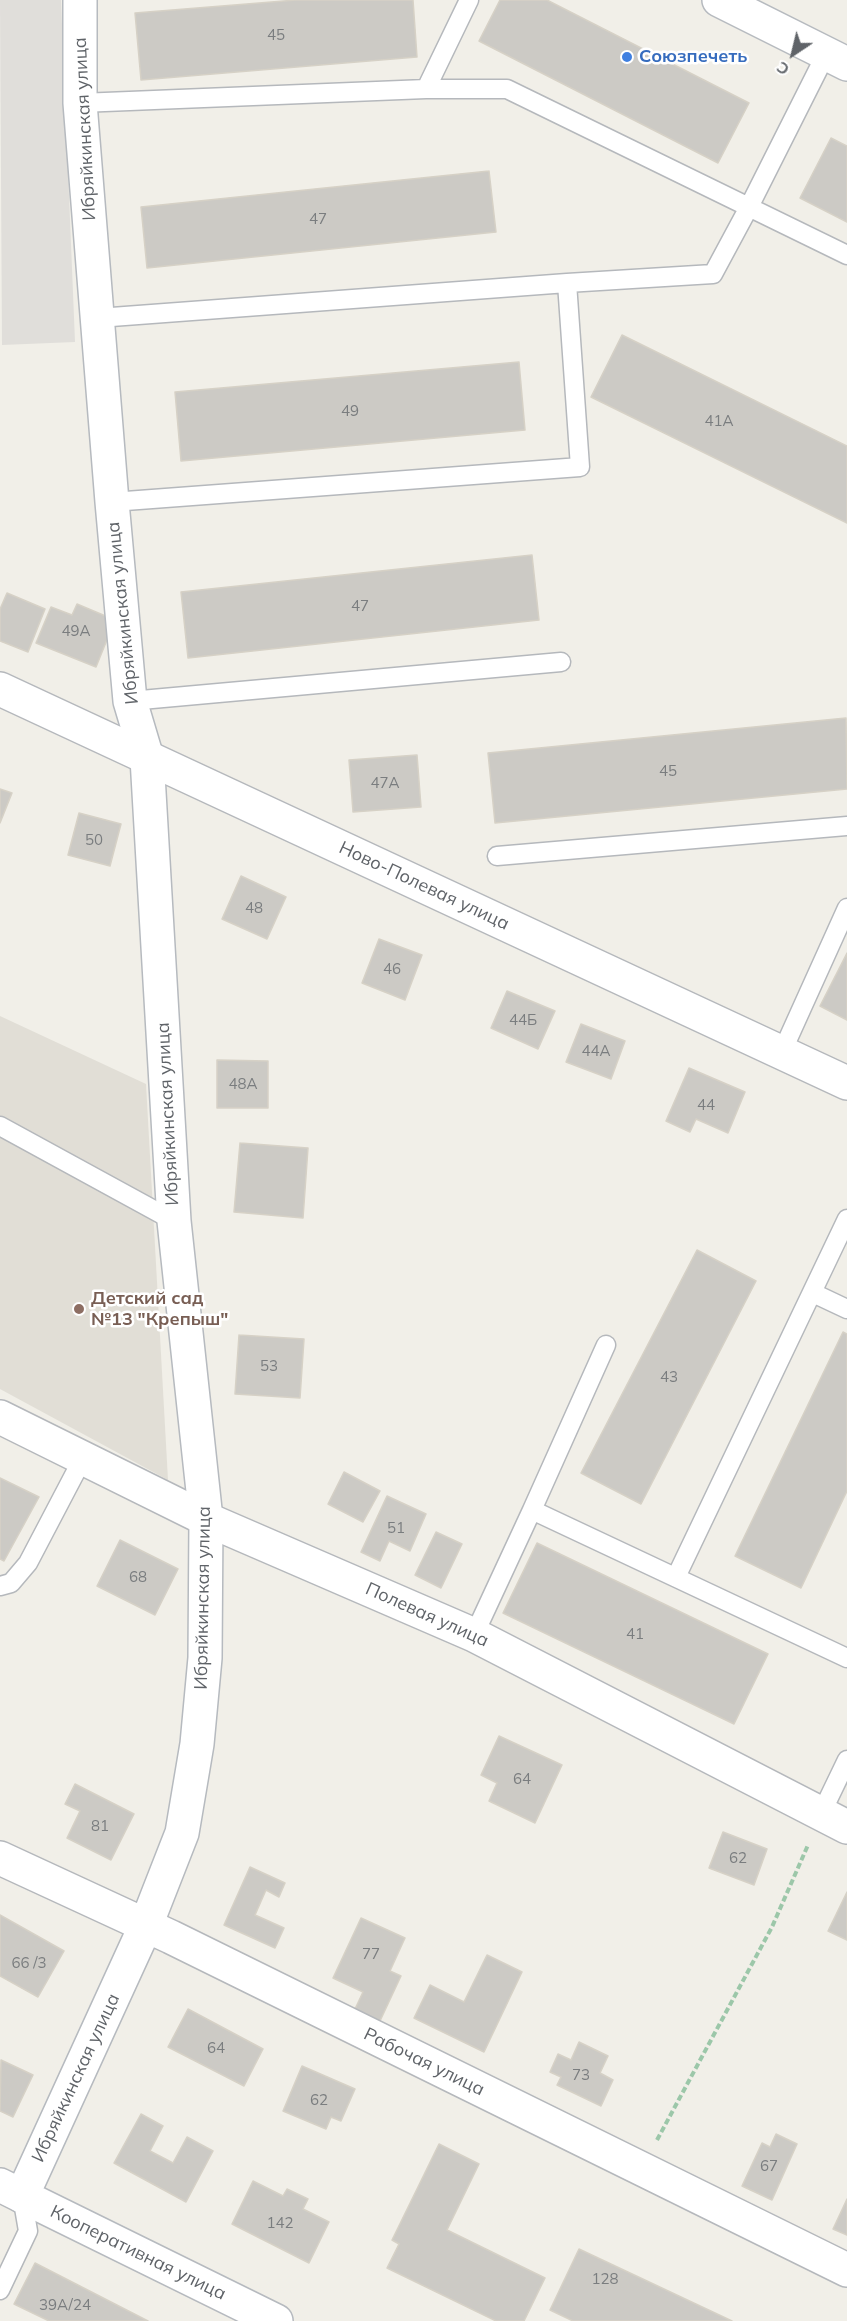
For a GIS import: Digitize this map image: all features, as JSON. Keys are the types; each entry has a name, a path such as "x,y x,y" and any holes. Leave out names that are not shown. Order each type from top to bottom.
{"street":[{"name":"Ибряйкинская улица","path":"11,2191 146,1925 182,1833 197,1744 205,1658 206,1519 174,1221 147,758 130,701 112,502 80,103 80,0"},
{"path":"719,0 837,59"},
{"name":"Ново-Полевая улица","path":"0,689 847,1083"},
{"name":"Полевая улица","path":"0,1417 206,1519 474,1635 834,1820"},
{"name":"Рабочая улица","path":"0,1858 146,1925 847,2270"},
{"name":"Кооперативная улица","path":"11,2191 276,2321"}],"lane":[{"path":"426,90 469,0"},
{"path":"98,318 713,274 749,207 837,59"},
{"path":"80,103 507,89 847,255"},
{"path":"112,502 580,468 567,283"},
{"path":"130,701 561,662"},
{"path":"496,856 847,826"},
{"path":"782,1052 847,908"},
{"path":"0,1126 174,1221"},
{"path":"676,1577 847,1219"},
{"path":"813,1293 847,1309"},
{"path":"474,1635 606,1345"},
{"path":"0,1586 11,1583 28,1563 83,1458"},
{"path":"532,1510 847,1658"},
{"path":"834,1820 847,1760"},
{"path":"0,2290 28,2231 11,2191"}],"path":[{"path":"641,2170 772,1927 834,1820"}],"shaded area":[{"path":"0,0 61,0 75,342 2,345"},
{"name":"Детский сад №13 \"Крепыш\"","path":"0,1016 146,1084 168,1480 0,1389"}],"building":[{"path":"296,0 413,0 417,57 141,80 135,13"},
{"path":"500,0 547,0 749,103 718,163 479,41"},
{"path":"831,138 847,146 847,222 800,198"},
{"path":"489,171 496,232 147,268 141,207"},
{"path":"622,335 847,446 847,523 591,397"},
{"path":"519,362 525,430 181,461 175,392"},
{"path":"532,555 539,620 188,658 181,592"},
{"path":"7,593 45,609 28,652 0,641 0,609"},
{"path":"77,604 115,620 96,667 36,643 51,607 72,615"},
{"path":"846,718 847,789 495,823 488,753"},
{"path":"417,755 421,807 353,812 349,760"},
{"path":"0,789 12,793 0,823"},
{"path":"79,813 121,824 110,866 68,855"},
{"path":"241,876 286,897 267,939 222,919"},
{"path":"379,939 422,955 405,1000 362,983"},
{"path":"847,953 847,1020 820,1006"},
{"path":"507,991 555,1011 538,1049 491,1028"},
{"path":"581,1024 625,1041 611,1079 566,1062"},
{"path":"217,1060 268,1061 268,1108 217,1108"},
{"path":"689,1068 745,1092 728,1133 696,1119 690,1132 666,1121"},
{"path":"240,1143 308,1148 303,1218 234,1212"},
{"path":"697,1250 756,1281 641,1504 581,1473"},
{"path":"843,1332 847,1334 847,1491 801,1588 735,1556"},
{"path":"239,1335 304,1339 300,1398 235,1394"},
{"path":"344,1472 380,1491 363,1522 328,1504"},
{"path":"0,1478 39,1497 4,1561 0,1559"},
{"path":"387,1496 426,1514 410,1551 389,1541 380,1561 361,1552"},
{"path":"436,1532 462,1544 441,1588 415,1575"},
{"path":"120,1540 178,1569 155,1615 97,1586"},
{"path":"537,1543 768,1654 734,1724 503,1613"},
{"path":"499,1736 562,1765 535,1823 489,1801 497,1783 481,1775"},
{"path":"75,1784 134,1814 111,1860 67,1838 80,1811 65,1804"},
{"path":"723,1832 767,1849 754,1885 709,1868"},
{"path":"250,1867 285,1883 279,1897 266,1890 255,1915 284,1928 275,1948 224,1925"},
{"path":"847,1892 847,1940 828,1931"},
{"path":"0,1915 64,1951 38,1997 0,1976"},
{"path":"361,1918 405,1938 390,1971 401,1976 380,2021 355,2009 363,1992 333,1978"},
{"path":"487,1955 522,1972 484,2052 414,2018 430,1985 464,2002"},
{"path":"188,2009 263,2049 244,2086 168,2047"},
{"path":"579,2042 608,2056 600,2073 613,2080 601,2106 557,2085 561,2077 550,2072 558,2054 571,2060"},
{"path":"1,2060 33,2075 13,2117 0,2111"},
{"path":"302,2066 355,2089 341,2121 331,2117 326,2129 283,2111"},
{"path":"141,2114 163,2126 150,2151 173,2163 187,2137 213,2151 186,2202 114,2163"},
{"path":"776,2134 797,2144 772,2200 742,2186 762,2143 770,2147"},
{"path":"439,2144 479,2164 447,2230 545,2278 524,2321 496,2321 387,2268 399,2244 392,2240"},
{"path":"253,2181 283,2196 287,2189 308,2199 303,2209 329,2222 309,2263 232,2224"},
{"path":"847,2199 847,2235 833,2229"},
{"path":"579,2249 732,2321 573,2321 550,2310"},
{"path":"35,2263 148,2321 49,2321 14,2304"}],"place":[{"name":"Союзпечеть","path":"627,57"},
{"name":"Детский сад №13 \"Крепыш\"","path":"79,1309"}]}
